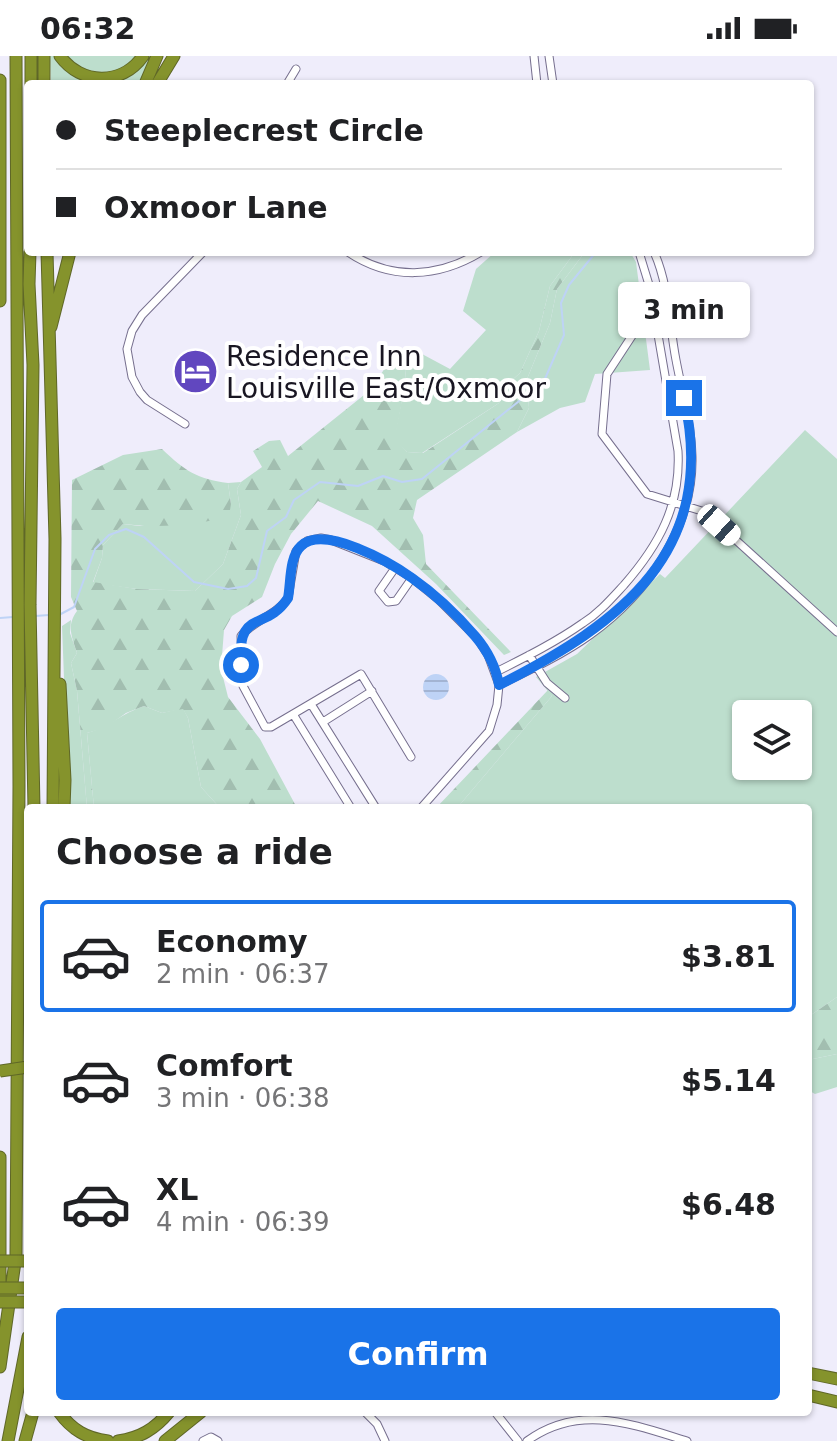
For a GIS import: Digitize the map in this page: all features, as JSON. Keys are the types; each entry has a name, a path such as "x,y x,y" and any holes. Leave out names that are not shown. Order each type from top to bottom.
{"highway":[{"path":"0,1367 16,1255 24,628 16,56"},
{"path":"31,56 31,80"},
{"path":"44,56 44,80"},
{"path":"60,56 76,72 101,79 129,70 143,56"},
{"path":"147,80 157,56"},
{"path":"159,80 174,56"},
{"path":"0,80 0,301"},
{"path":"24,605 33,365 30,256"},
{"path":"47,256 53,420 54,604 64,804"},
{"path":"48,336 69,256"},
{"path":"24,628 34,804"},
{"path":"53,804 56,628"},
{"path":"0,1071 24,1068"},
{"path":"0,1157 0,1291 24,1288"},
{"path":"0,1261 24,1261"},
{"path":"0,1302 24,1302"},
{"path":"8,1441 24,1358"},
{"path":"812,1374 837,1379"},
{"path":"812,1398 837,1402"},
{"path":"25,1441 32,1416"},
{"path":"63,1416 80,1433 108,1441"},
{"path":"118,1441 148,1432 165,1416"},
{"path":"165,1441 196,1416"}],"street":[{"path":"534,56 537,80"},
{"path":"549,56 552,80"},
{"path":"289,80 296,69"},
{"path":"185,424 147,400 140,392 129,368 127,349 132,331 142,315 199,256"},
{"path":"356,256 377,267 409,274 449,269 473,256"},
{"path":"496,672 583,624 606,604 652,551 674,503 678,451 650,288 640,256"},
{"path":"499,685 581,640 618,611 671,545 686,505 692,473 689,423 663,282 655,256"},
{"path":"653,311 639,323 609,369 602,434 642,490 651,497 705,512 837,632"},
{"path":"411,757 361,674 271,727 265,727 243,686 241,636 246,629 284,605 296,551 307,541 321,538 348,545 412,578 477,638 496,672 499,685 497,705 489,731 425,804"},
{"path":"395,568 379,589 379,594 388,602 396,601 412,578"},
{"path":"529,655 547,683 565,698"},
{"path":"323,722 372,691"},
{"path":"311,704 374,804"},
{"path":"293,714 349,804"},
{"path":"369,1416 377,1424 385,1441"},
{"path":"498,1416 518,1441"},
{"path":"527,1441 560,1424 592,1418 627,1422 687,1441"}],"green space":[{"path":"50,56 56,56 102,80 51,80"},
{"path":"65,56 136,56 119,70 101,73 83,68"},
{"path":"145,56 153,56 143,80 109,80"},
{"path":"491,256 572,256 550,286 539,331 520,373 501,390 499,403 422,453 407,452 394,440 406,379 404,359 422,354 450,369 486,330 463,311 476,269"},
{"path":"572,256 582,256 557,289 550,323 527,379 529,408 517,432 417,500 413,518 423,535 426,564 511,652 504,655 436,584 372,526 318,501 291,534 262,597 232,616 224,630 221,669 228,697 260,739 295,804 216,804 201,787 188,718 183,709 162,713 144,706 126,713 105,728 87,733 94,804 87,804 77,691 71,663 77,653 71,627 77,611 71,597 72,480 123,455 162,449 192,473 228,483 229,516 176,525 123,524 103,545 102,558 93,582 137,589 195,591 223,564 241,515 237,489 241,482 262,467 253,451 269,441 280,440 288,456 369,391 390,361 404,359 406,379 395,439 407,452 423,453 499,403 501,390 520,373 539,331 550,286"},
{"path":"582,256 632,256 636,262 650,370 595,374 585,402 560,408 517,432 529,408 527,379 550,323 557,289"},
{"path":"805,430 837,459 837,997 812,1014 812,804 460,804 552,696 536,677 577,654 660,574 665,578"},
{"path":"241,482 237,489 241,515 223,564 195,591 137,589 93,583 103,545 123,524 140,526 231,504 228,483"},
{"path":"71,620 70,633 77,653 71,663 77,691 87,804 69,804 62,626"},
{"path":"548,690 552,696 460,804 440,804"},
{"path":"144,706 162,713 183,708 188,718 201,787 216,804 94,804 87,733"},
{"path":"837,997 837,1054 812,1059 812,1014"},
{"path":"837,1054 837,1087 812,1092 812,1059"}],"water":[{"path":"436,674 445,678 449,687 445,696 436,700 427,696 423,687 427,678"}],"waterway":[{"path":"59,615 74,607 95,549 109,535 126,529 144,537 194,582 228,589 247,586 256,578 267,531 286,517 294,500 320,482 358,486 383,476 402,482 422,479 544,381 564,335 561,303 569,285 593,256"},
{"path":"35,616 49,615"},
{"path":"0,618 13,617"}],"place":[{"name":"Residence Inn Louisville East/Oxmoor","path":"195,372"}],"route":[{"path":"241,665 241,636 246,629 284,605 296,551 307,541 321,538 348,545 384,561 439,600 477,638 496,672 499,685 567,649 618,611 661,560 675,537 690,490 692,473 691,439 684,398"}]}
